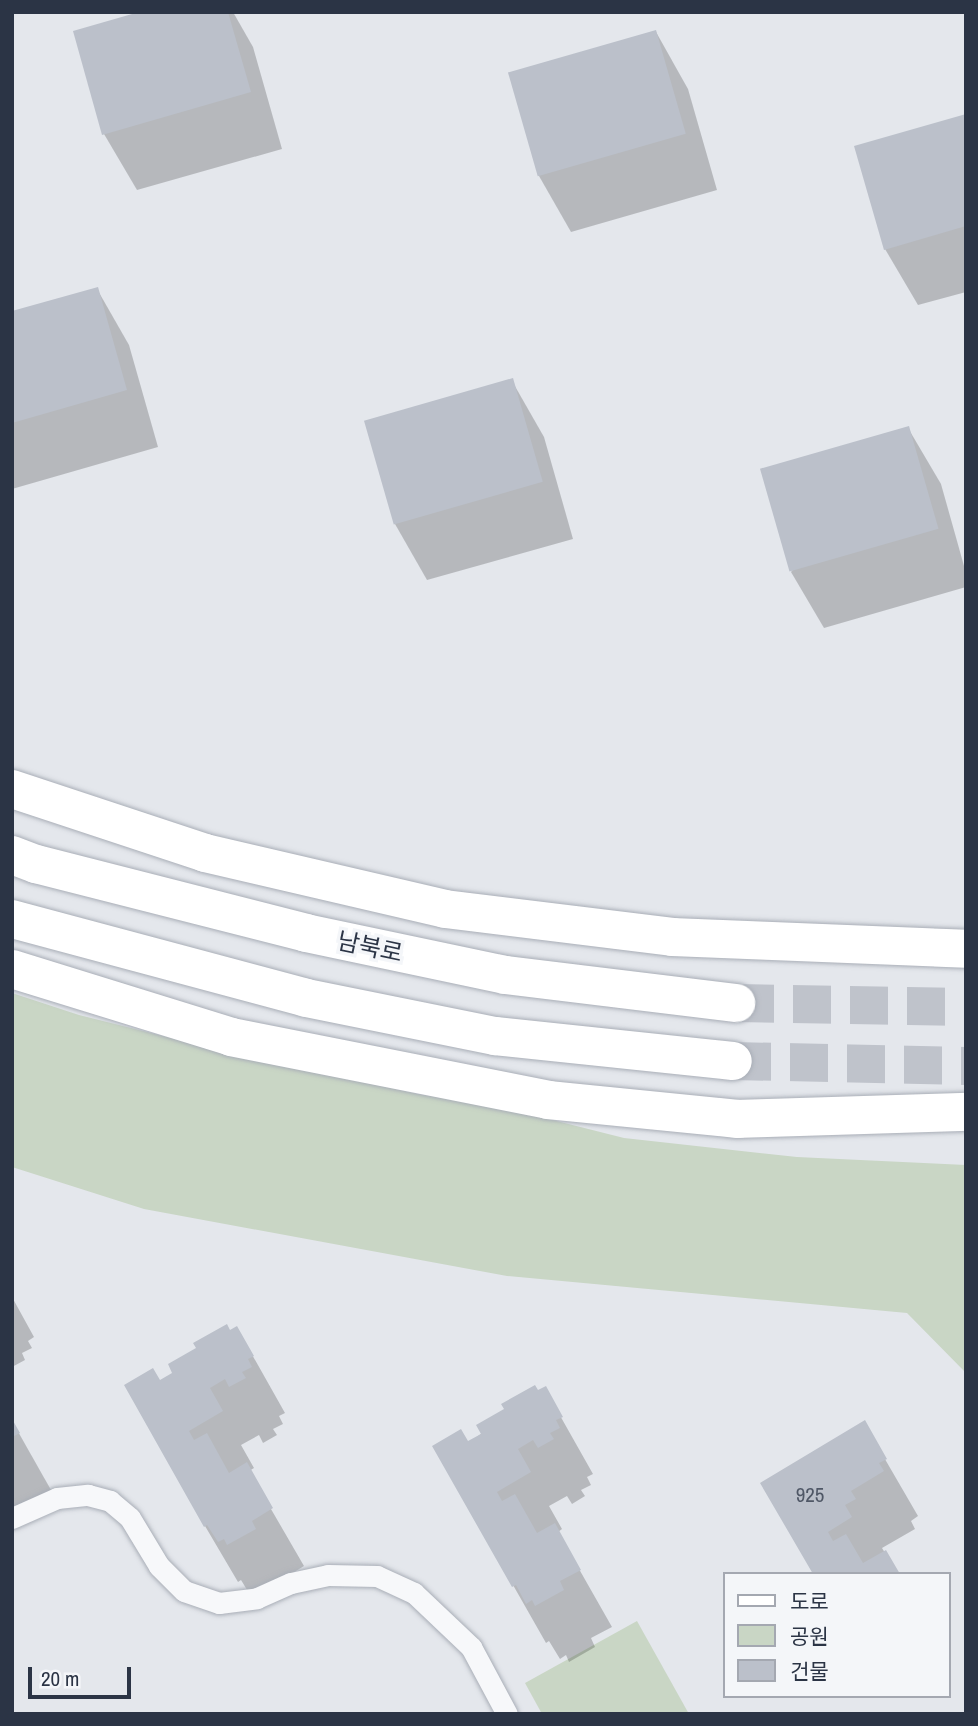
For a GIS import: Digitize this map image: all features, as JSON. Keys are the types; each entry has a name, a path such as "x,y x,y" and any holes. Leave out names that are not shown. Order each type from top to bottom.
{"main road":[{"path":"12,789 205,853 445,909 672,937 964,950"},
{"name":"남북로","path":"12,855 36,864 306,933 505,975 736,1003"},
{"path":"12,919 306,998 495,1036 733,1061"},
{"path":"12,970 231,1037 548,1100 738,1119 963,1113"}],"street":[{"path":"12,1518 57,1498 88,1495 110,1501 130,1518 159,1566 184,1591 219,1602 257,1598 291,1583 328,1575 377,1576 414,1593 449,1623 471,1647 508,1714"}],"green space":[{"path":"12,993 79,1015 215,1049 418,1094 501,1107 624,1138 797,1157 966,1165 966,1373 907,1313 507,1276 144,1209 12,1167"},
{"path":"637,1621 689,1714 542,1714 525,1683"}],"building":[{"path":"139,12 228,12 251,92 102,135 73,31"},
{"path":"656,30 686,134 538,176 508,72"},
{"path":"966,114 966,226 884,250 854,146"},
{"path":"98,287 127,390 12,423 12,311"},
{"path":"513,378 543,482 394,525 364,421"},
{"path":"909,426 938,529 789,572 760,469"},
{"path":"227,1324 230,1330 237,1326 254,1356 248,1359 252,1367 242,1372 246,1378 229,1387 225,1379 210,1388 223,1411 189,1431 194,1440 207,1433 229,1473 247,1462 273,1508 252,1521 256,1529 227,1545 224,1539 218,1542 207,1525 204,1527 124,1385 153,1368 160,1380 172,1373 168,1364 196,1348 193,1343"},
{"path":"535,1385 538,1390 546,1386 563,1417 556,1420 560,1428 550,1433 554,1439 538,1448 533,1440 518,1449 531,1472 497,1492 502,1501 515,1494 537,1533 555,1523 581,1570 560,1581 564,1590 535,1606 532,1600 526,1604 516,1585 512,1587 432,1446 461,1429 468,1441 481,1434 476,1425 504,1409 501,1404"},
{"path":"12,1419 20,1433 12,1437"},
{"path":"865,1420 887,1459 879,1463 884,1471 851,1491 856,1499 845,1505 852,1517 828,1532 833,1541 846,1534 863,1563 886,1550 899,1572 812,1572 760,1483"}],"tunnel":[{"path":"736,1003 966,1007"},
{"path":"733,1061 966,1066"}]}
